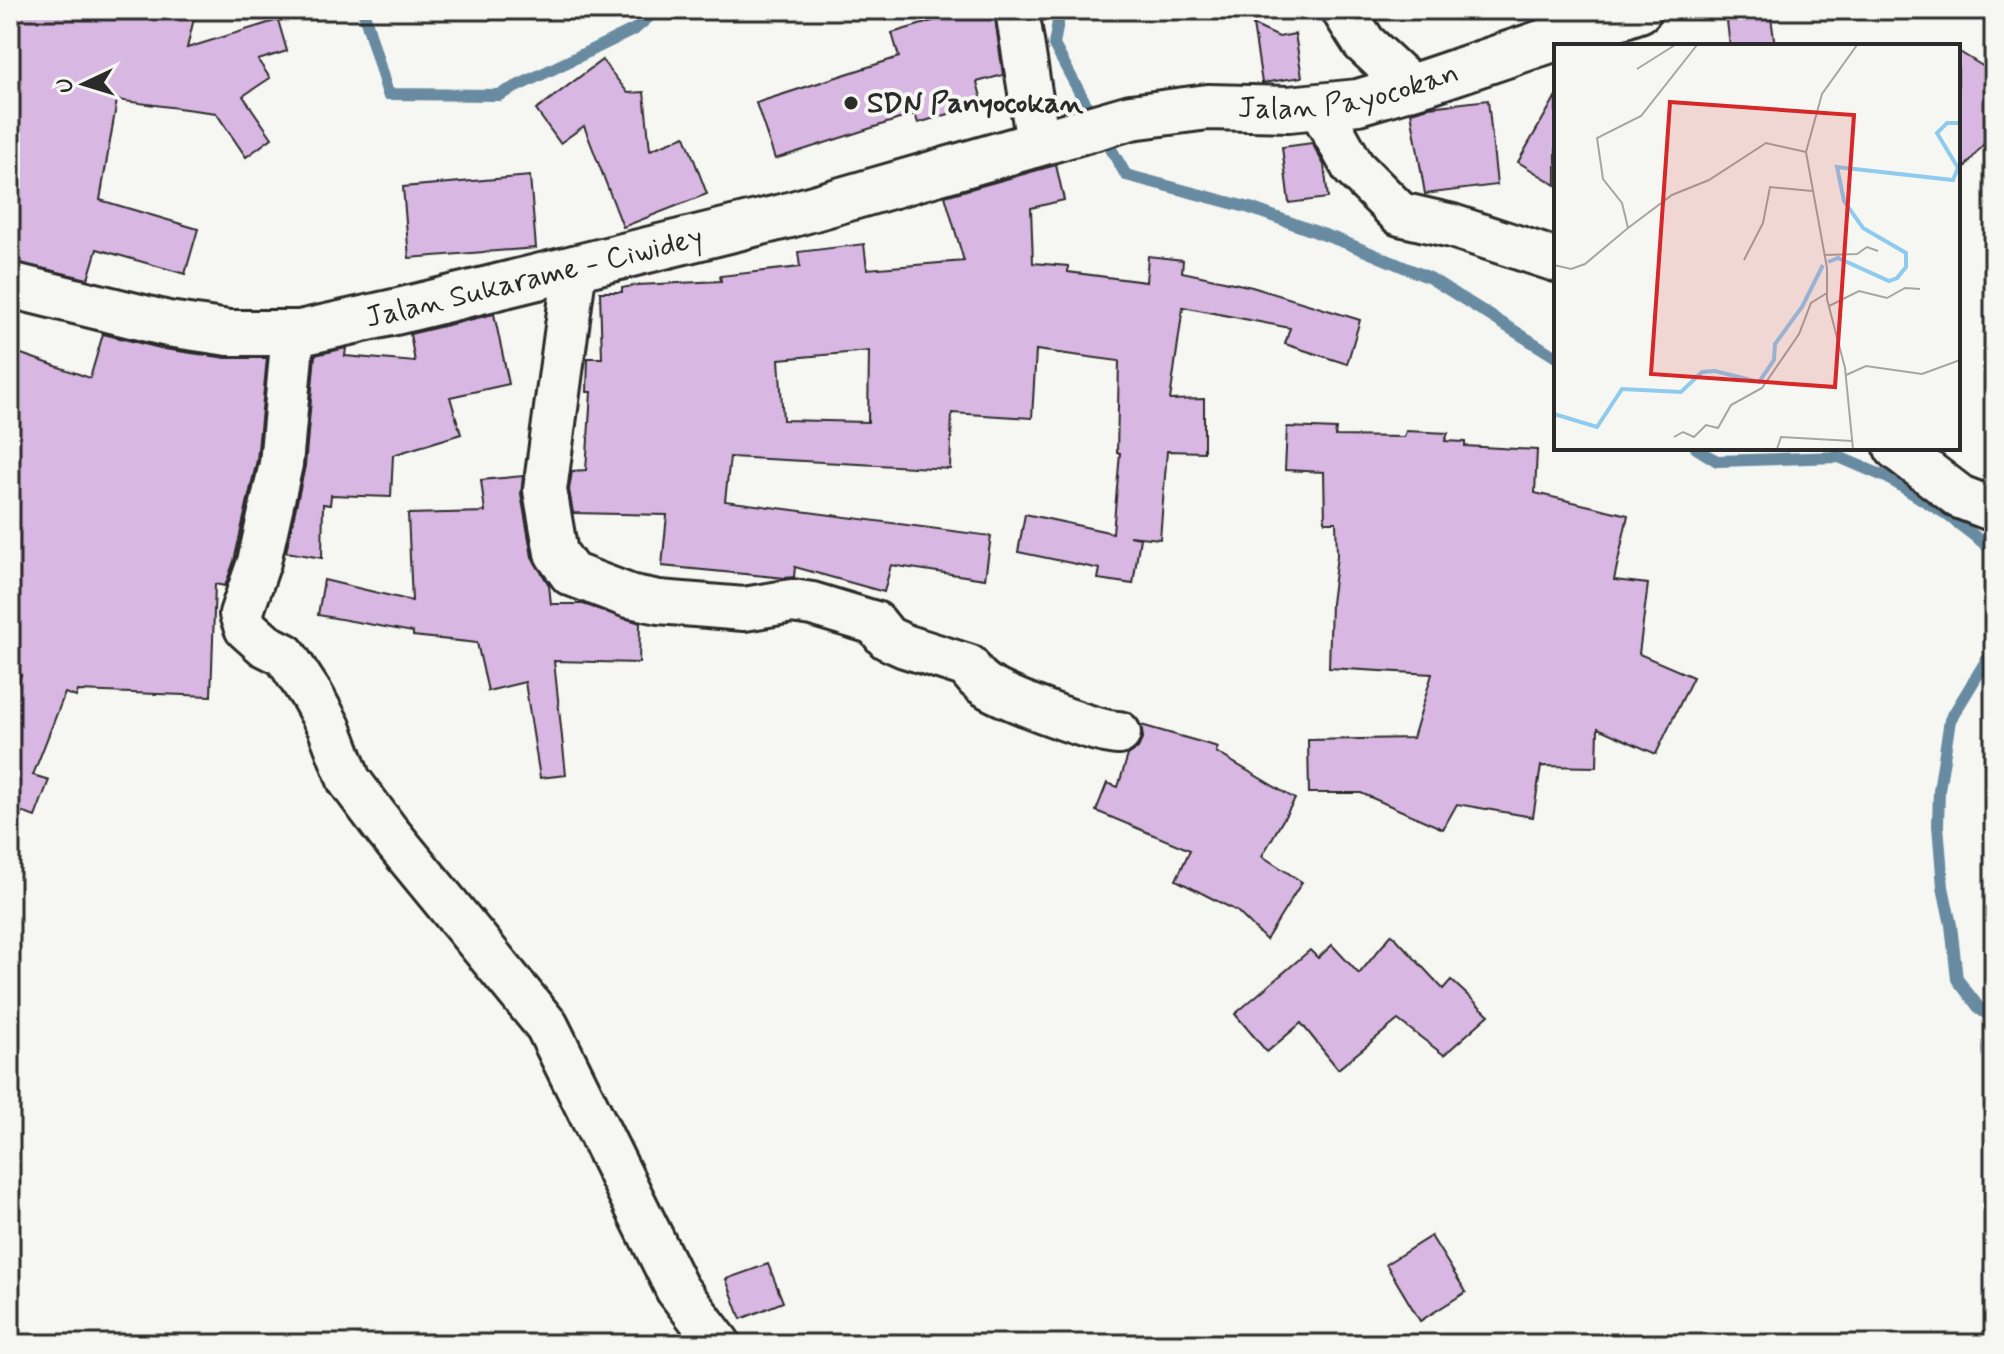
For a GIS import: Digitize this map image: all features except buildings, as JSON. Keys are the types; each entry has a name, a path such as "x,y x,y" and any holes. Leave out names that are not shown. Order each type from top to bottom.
{"street":[{"path":"1017,10 1044,142"},
{"path":"1343,10 1364,43 1410,86"},
{"name":"Jalan Payocokan","path":"1044,142 1131,117 1208,107 1289,109 1358,102 1639,10"},
{"path":"1319,106 1353,167 1400,214 1452,226 1554,259"},
{"name":"Jalan Sukarame - Ciwidey","path":"10,285 168,324 229,333 293,333 399,311 786,216 1044,142"},
{"path":"575,267 545,490 556,553 571,574 629,596 659,602 744,609 792,601 838,611 875,623 887,638 905,646 968,666 973,675 990,688 1108,733 1119,733"},
{"path":"293,333 281,464 259,562 241,614 246,628 265,645 285,655 329,727 349,780 547,1026 677,1289 719,1344"},
{"path":"1899,450 1960,497 1994,510"}],"waterway":[{"path":"363,10 388,94 499,95 635,29 657,10"},
{"path":"1060,10 1054,45 1094,119"},
{"path":"1103,135 1126,175 1250,208 1430,278 1554,356"},
{"path":"1699,450 1717,461 1839,457 1888,478 1946,514 1994,551"},
{"path":"1994,648 1950,720 1939,790 1938,825 1943,887 1957,979 1980,1009 1994,1019"}],"place":[{"name":"SDN Panyocokan","path":"851,103"}]}
